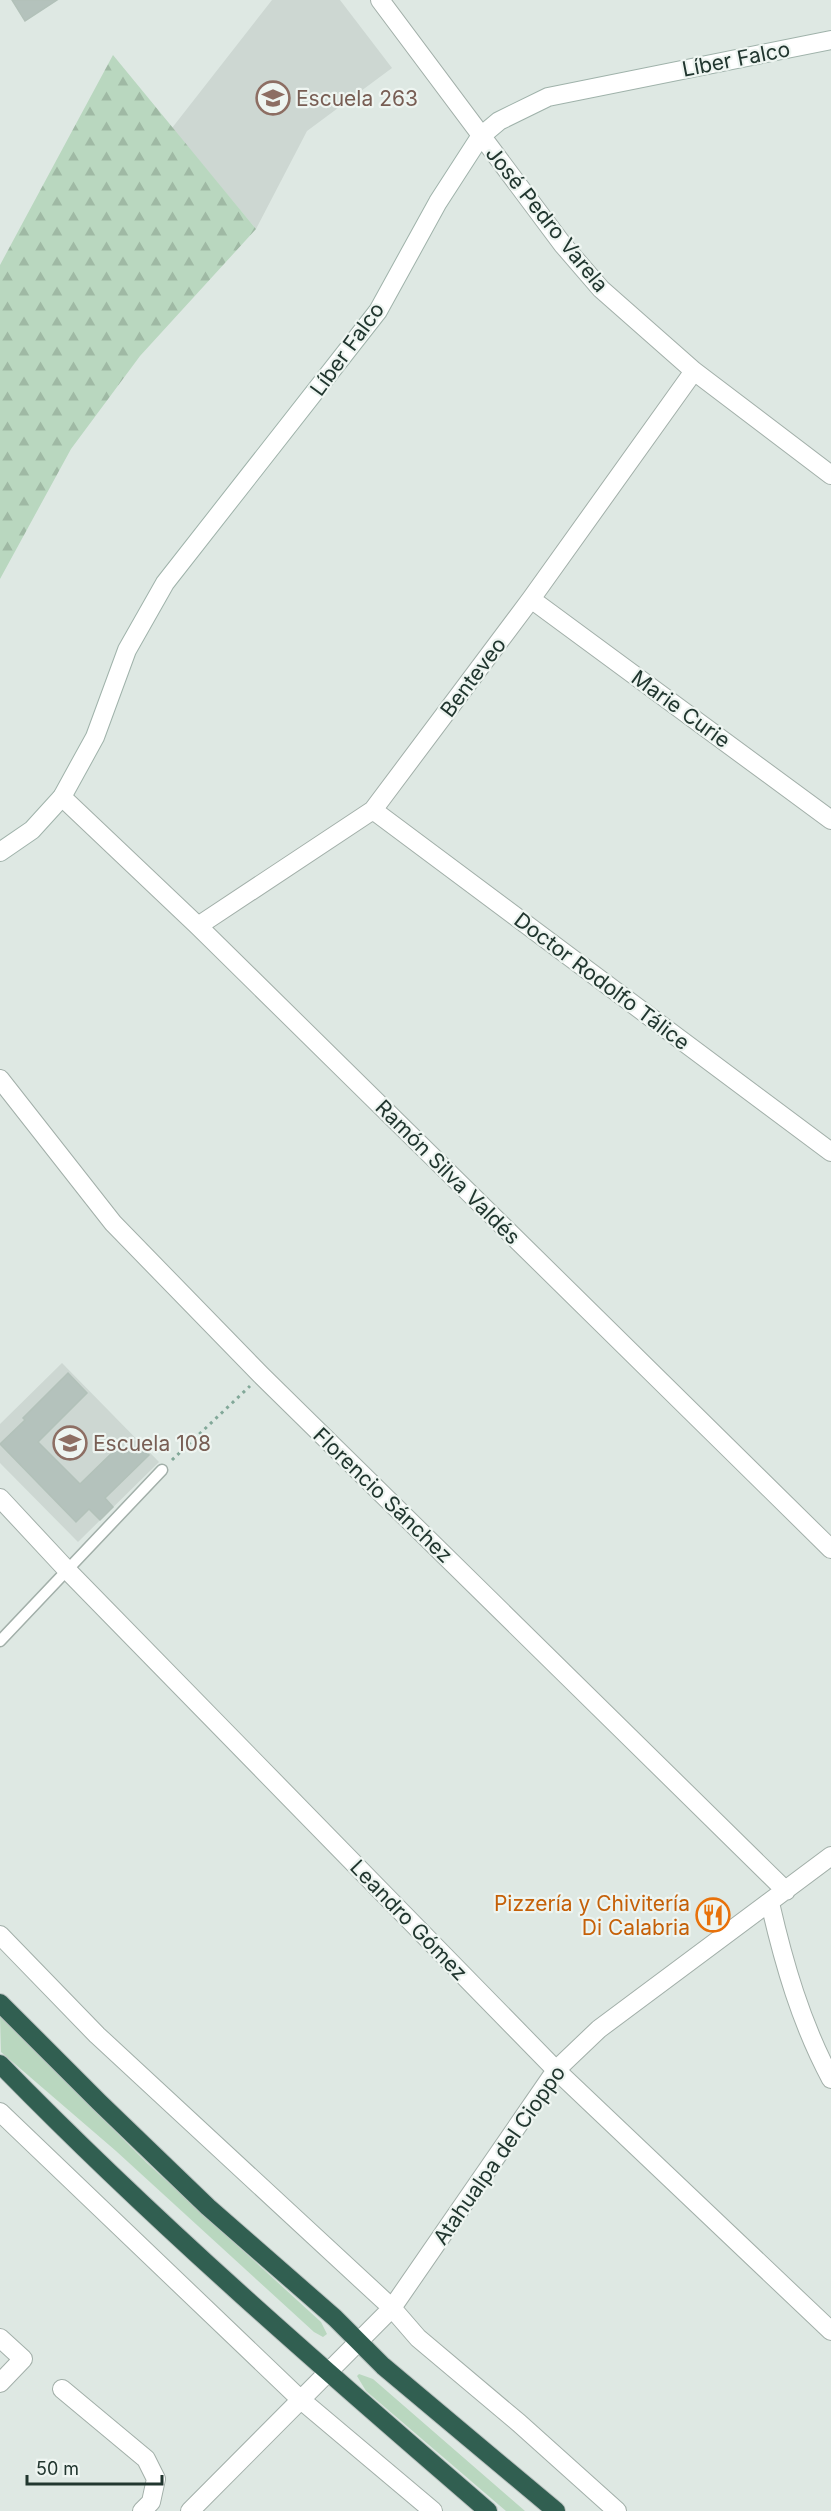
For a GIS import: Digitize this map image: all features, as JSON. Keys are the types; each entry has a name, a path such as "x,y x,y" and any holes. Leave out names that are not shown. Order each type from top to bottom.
{"highway":[{"path":"0,2003 208,2207 335,2318 383,2366 556,2511"},
{"path":"0,2064 178,2236 328,2372 488,2511"}],"street":[{"name":"José Pedro Varela","path":"380,0 480,137 563,245 601,289 694,371 831,475"},
{"name":"Líber Falco","path":"0,852 32,830 62,797 95,737 127,650 165,584 378,311 438,202 480,137 499,121 548,97 831,40"},
{"name":"Benteveo","path":"198,926 373,810 531,599 694,371"},
{"name":"Marie Curie","path":"531,599 831,820"},
{"name":"Ramón Silva Valdés","path":"62,797 198,926 831,1548"},
{"name":"Doctor Rodolfo Tálice","path":"373,810 831,1152"},
{"name":"Florencio Sánchez","path":"0,1079 113,1223 261,1375 786,1891"},
{"name":"Leandro Gómez","path":"0,1498 68,1571 556,2070 831,2331"},
{"name":"Atahualpa del Cioppo","path":"190,2511 392,2308 556,2070 599,2029 831,1856"},
{"path":"770,1903 788,1976 803,2020 831,2079"},
{"path":"0,1935 97,2035 392,2308 418,2338 519,2423 617,2511"},
{"path":"1,2113 300,2399 433,2511"},
{"path":"0,2338 23,2359 0,2383"},
{"path":"62,2389 146,2459 156,2479 151,2502 142,2511"}],"lane":[{"path":"0,1641 162,1470"}],"path":[{"path":"162,1470 261,1375"}],"shaded area":[{"name":"Escuela 263","path":"272,0 340,0 392,68 307,131 256,229 172,128"},
{"name":"Escuela 108","path":"62,1363 159,1462 78,1542 0,1463 0,1424"}],"green space":[{"path":"113,55 256,229 140,356 71,449 0,579 0,265"},
{"path":"0,2016 147,2163 321,2322 327,2334 323,2337 314,2332 116,2151 1,2052"},
{"path":"359,2374 373,2379 525,2511 506,2511 366,2391 357,2376"}],"building":[{"path":"12,0 57,0 25,21"},
{"path":"68,1373 87,1393 38,1442 80,1484 118,1447 123,1452 135,1441 149,1455 105,1498 113,1507 100,1520 89,1509 76,1522 0,1444"},
{"name":"Pizzería y Chivitería Di Calabria","path":"712,1904 723,1914 714,1926 702,1915"}],"place":[{"name":"Escuela 263","path":"273,98"},
{"name":"Escuela 108","path":"70,1443"},
{"name":"Pizzería y Chivitería Di Calabria","path":"713,1915"}]}
